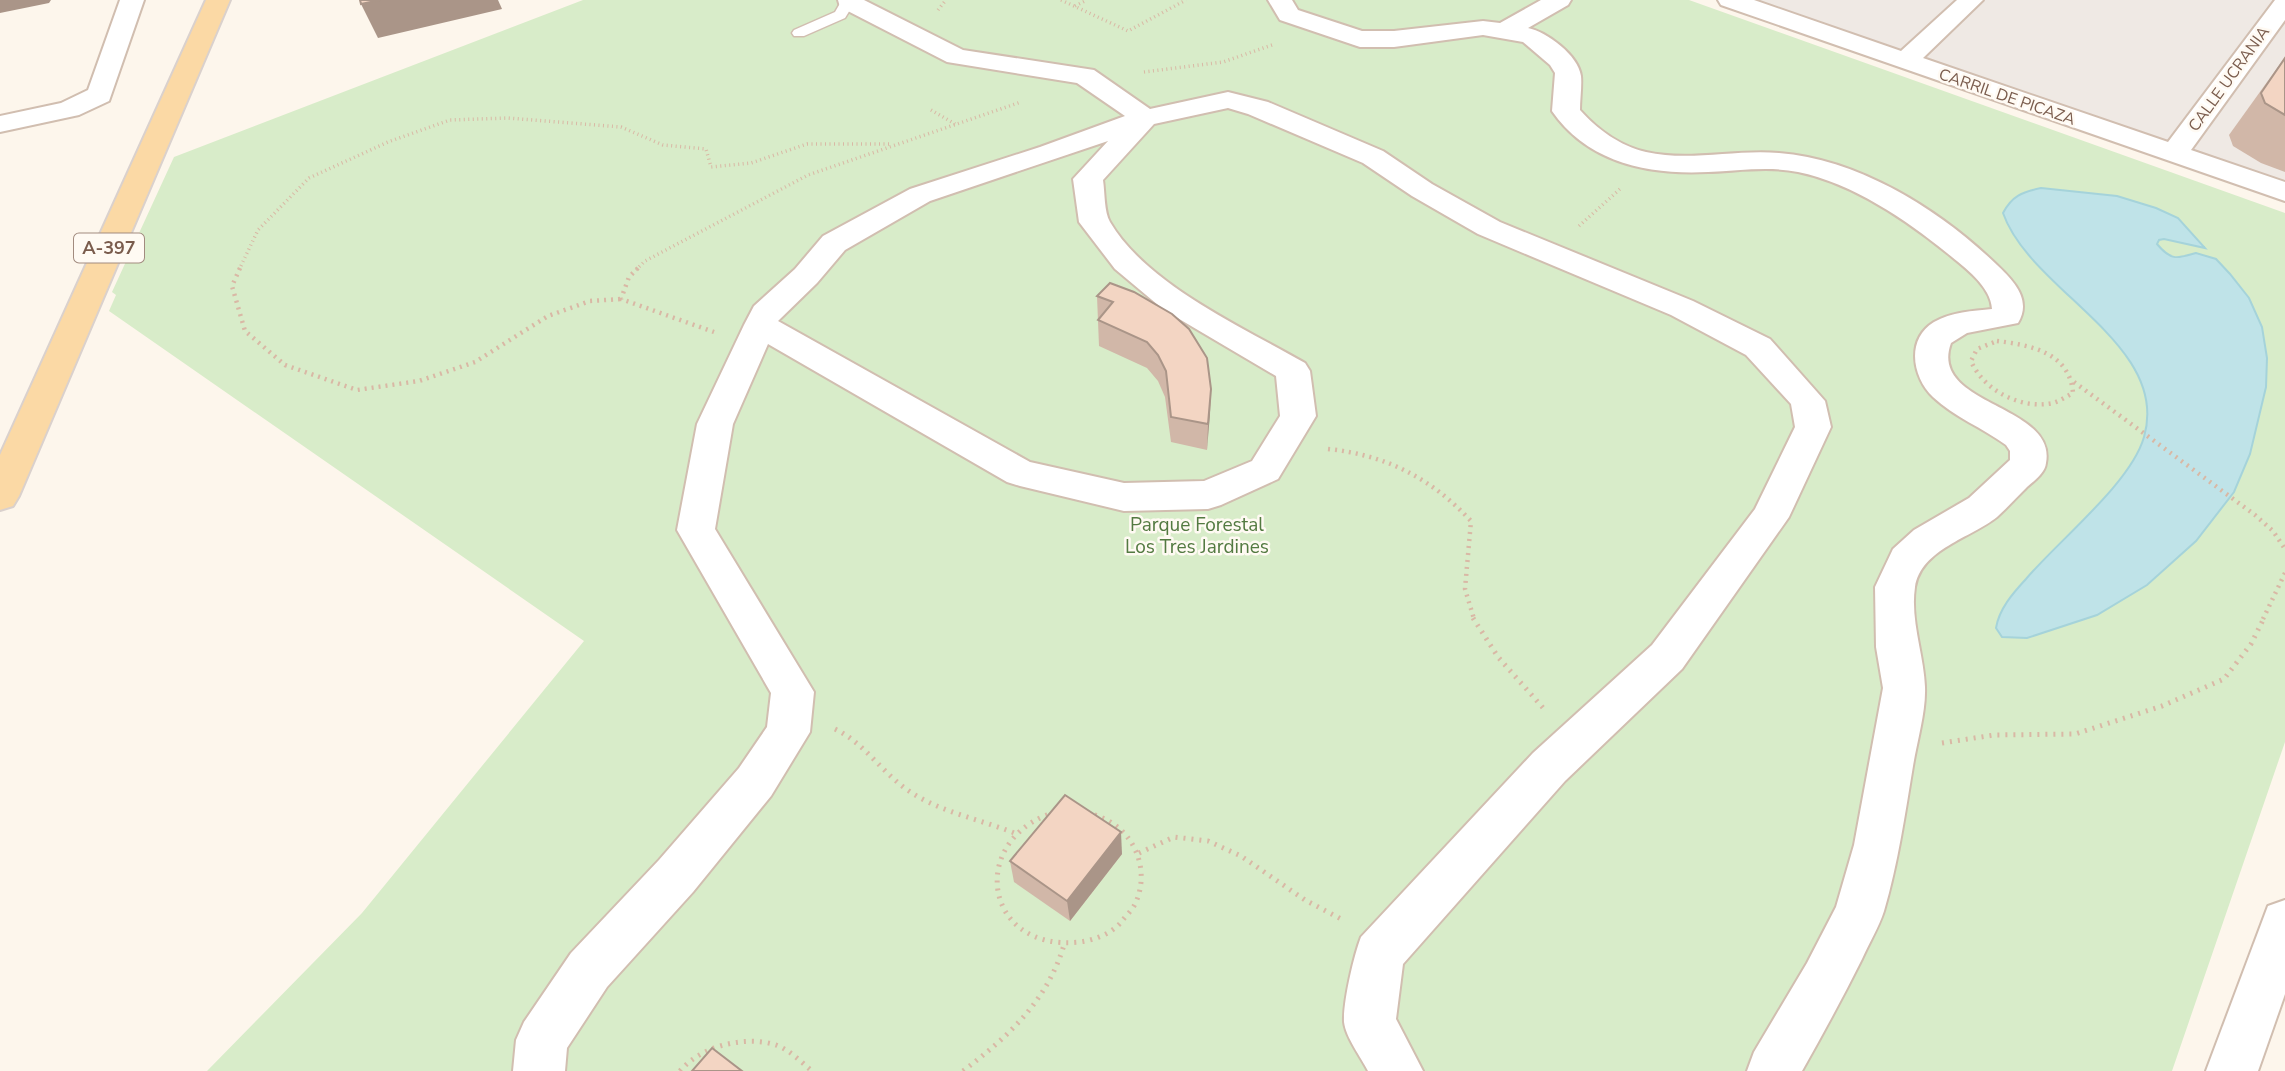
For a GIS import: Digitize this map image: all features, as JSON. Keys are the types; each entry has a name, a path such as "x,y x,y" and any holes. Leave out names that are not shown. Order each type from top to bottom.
{"main road":[{"name":"A-397","path":"0,496 218,0"}],"street":[{"path":"0,124 69,109 100,95 132,0"},
{"path":"1280,0 1289,15 1360,39 1483,28 1531,36 1560,60 1568,73 1566,111 1578,125 1609,147 1634,158 1659,163 1789,161 1834,173 1873,192 1953,243 1978,263 2008,298 2010,306 2006,316 1996,320 1971,320 1942,332 1935,339 1929,360 1937,377 1950,392 2018,435 2028,447 2031,457 2028,465 1982,508 1928,540 1907,560 1895,587 1897,646 1903,688 1877,845 1859,914 1825,981 1773,1071"},
{"path":"1507,30 1559,0"},
{"name":"CARRIL DE PICAZA","path":"1730,0 2285,192"},
{"path":"1905,61 1971,0"},
{"path":"849,1 956,57 1085,76 1145,118"},
{"name":"CALLE UCRANIA","path":"2174,154 2285,3"},
{"path":"539,1071 542,1040 589,971 676,876 755,782 788,732 793,692 696,530 715,424 766,313 806,276 834,243 876,217 920,195 1050,153 1145,118 1228,100 1258,108 1373,157 1422,190 1489,228 1682,308 1758,347 1808,401 1813,427 1770,517 1675,647 1549,767 1379,954 1370,1023 1397,1071"},
{"path":"760,325 1020,473 1124,497 1208,495 1265,470 1298,416 1293,372 1175,303 1126,262 1094,222 1088,179 1145,118"},
{"path":"2232,1071 2285,923"}],"lane":[{"path":"799,33 840,15 849,1"}],"path":[{"path":"1061,0 1128,31 1186,0"},
{"path":"1075,6 1087,0"},
{"path":"931,110 955,124"},
{"path":"621,299 590,300 548,316 475,362 419,381 357,390 285,365 245,331 232,286 258,230 309,178 388,142 450,120 508,118 621,127 663,145 706,149 711,167 751,163 807,144 892,144"},
{"path":"1545,251 1586,221 1626,185 1634,158"},
{"path":"2074,382 2073,393 2064,401 2048,405 2007,397 1976,374 1970,362 1972,351 1982,344 1997,341 2036,348 2054,358 2068,370 2074,382 2255,514 2273,531 2285,549"},
{"path":"1278,448 1346,450 1392,463 1420,475 1454,501 1471,521 1466,599 1479,628 1502,664 1576,743"},
{"path":"1896,733 1941,743 1994,735 2076,734 2162,706 2224,679 2251,644 2285,573"},
{"path":"790,718 814,721 841,731 906,789 942,807 977,817 1017,834"},
{"path":"1063,810 1087,810 1118,824 1139,853 1142,887 1133,910 1106,937 1077,945 1048,944 1034,939 1015,924 998,893 1000,858 1009,842 1025,825 1039,817 1063,810"},
{"path":"1139,853 1173,837 1193,838 1227,848 1258,865 1300,897 1390,943"},
{"path":"962,1071 996,1046 1039,1004 1059,970 1065,945"},
{"path":"680,1071 706,1051 743,1043 772,1044 790,1052 812,1071"}],"shaded area":[{"path":"1730,0 2285,0 2285,192"}],"green space":[{"name":"Parque Forestal Los Tres Jardines","path":"583,0 1689,0 2285,213 2285,742 2172,1071 207,1071 362,913 584,641 109,311 116,295 112,292 174,157"}],"water":[{"path":"2041,188 2117,196 2178,218 2205,248 2164,239 2157,244 2171,256 2196,253 2216,259 2249,298 2262,327 2267,358 2266,387 2250,454 2234,492 2196,541 2147,585 2097,615 2027,638 2002,637 1996,628 2007,602 2110,492 2137,455 2144,437 2147,404 2137,374 2118,346 2094,319 2040,268 2018,241 2003,213 2018,196"}],"building":[{"path":"360,0 380,0 361,4"},
{"path":"2285,58 2285,115 2265,103 2261,93"},
{"path":"1110,283 1134,292 1172,314 1189,329 1207,358 1211,389 1208,424 1171,417 1166,371 1158,355 1147,342 1098,320 1113,302 1097,296"},
{"path":"1065,795 1121,832 1067,901 1010,861"},
{"path":"712,1048 742,1071 692,1071"}]}
